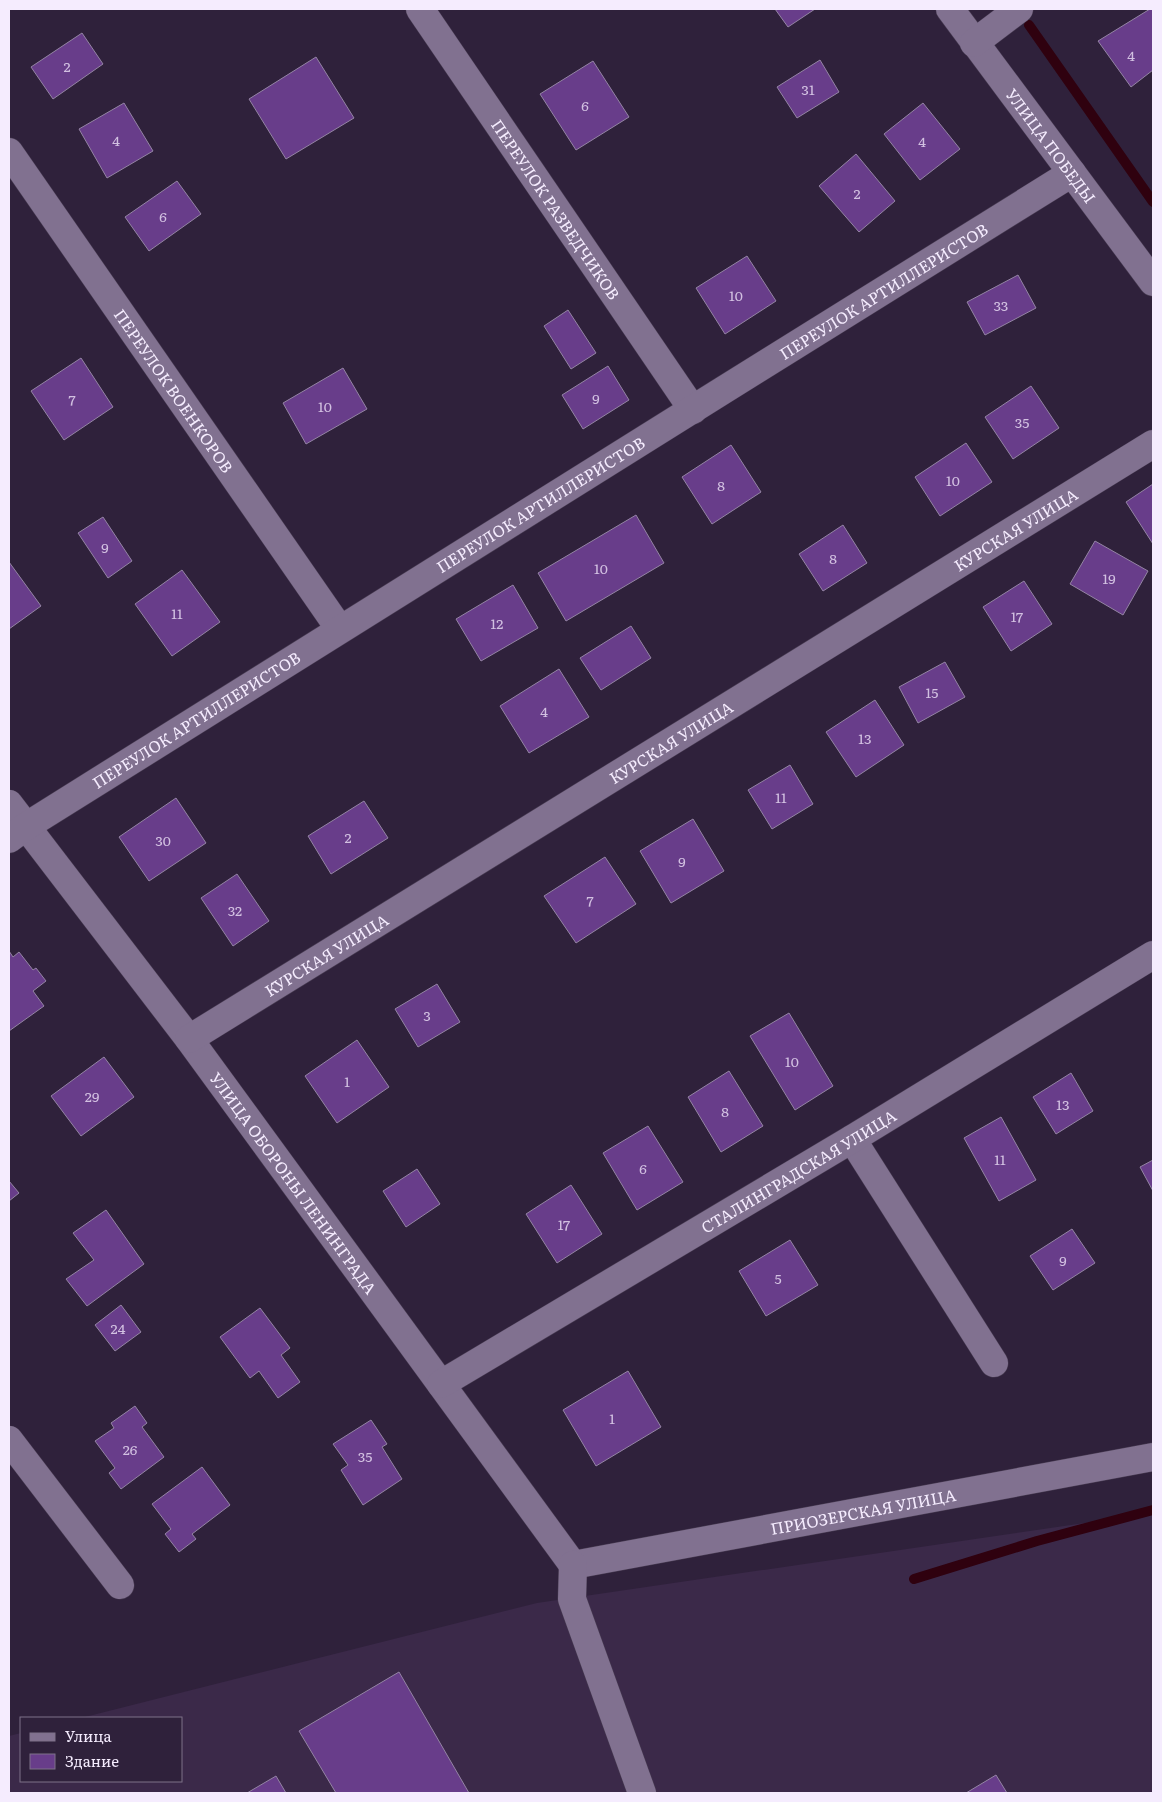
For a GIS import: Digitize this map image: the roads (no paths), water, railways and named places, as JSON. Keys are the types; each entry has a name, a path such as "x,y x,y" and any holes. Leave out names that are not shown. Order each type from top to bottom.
{"street":[{"name":"ПЕРЕУЛОК РАЗВЕДЧИКОВ","path":"420,9 692,410"},
{"name":"УЛИЦА ПОБЕДЫ","path":"950,9 1153,282"},
{"path":"974,43 1019,9"},
{"name":"ПЕРЕУЛОК ВОЕНКОРОВ","path":"9,152 339,628"},
{"name":"ПЕРЕУЛОК АРТИЛЛЕРИСТОВ","path":"17,833 339,628 1072,173"},
{"name":"КУРСКАЯ УЛИЦА","path":"189,1039 1153,444"},
{"name":"УЛИЦА ОБОРОНЫ ЛЕНИНГРАДА","path":"9,804 17,833 189,1039 573,1564"},
{"name":"СТАЛИНГРАДСКАЯ УЛИЦА","path":"441,1384 1153,955"},
{"path":"852,1138 994,1363"},
{"path":"9,1440 120,1585"},
{"name":"ПРИОЗЕРСКАЯ УЛИЦА","path":"573,1564 1153,1457"},
{"path":"573,1564 572,1599 642,1793"}],"waterway":[{"path":"1029,25 1153,202"},
{"path":"914,1579 1037,1541 1153,1510"}]}
